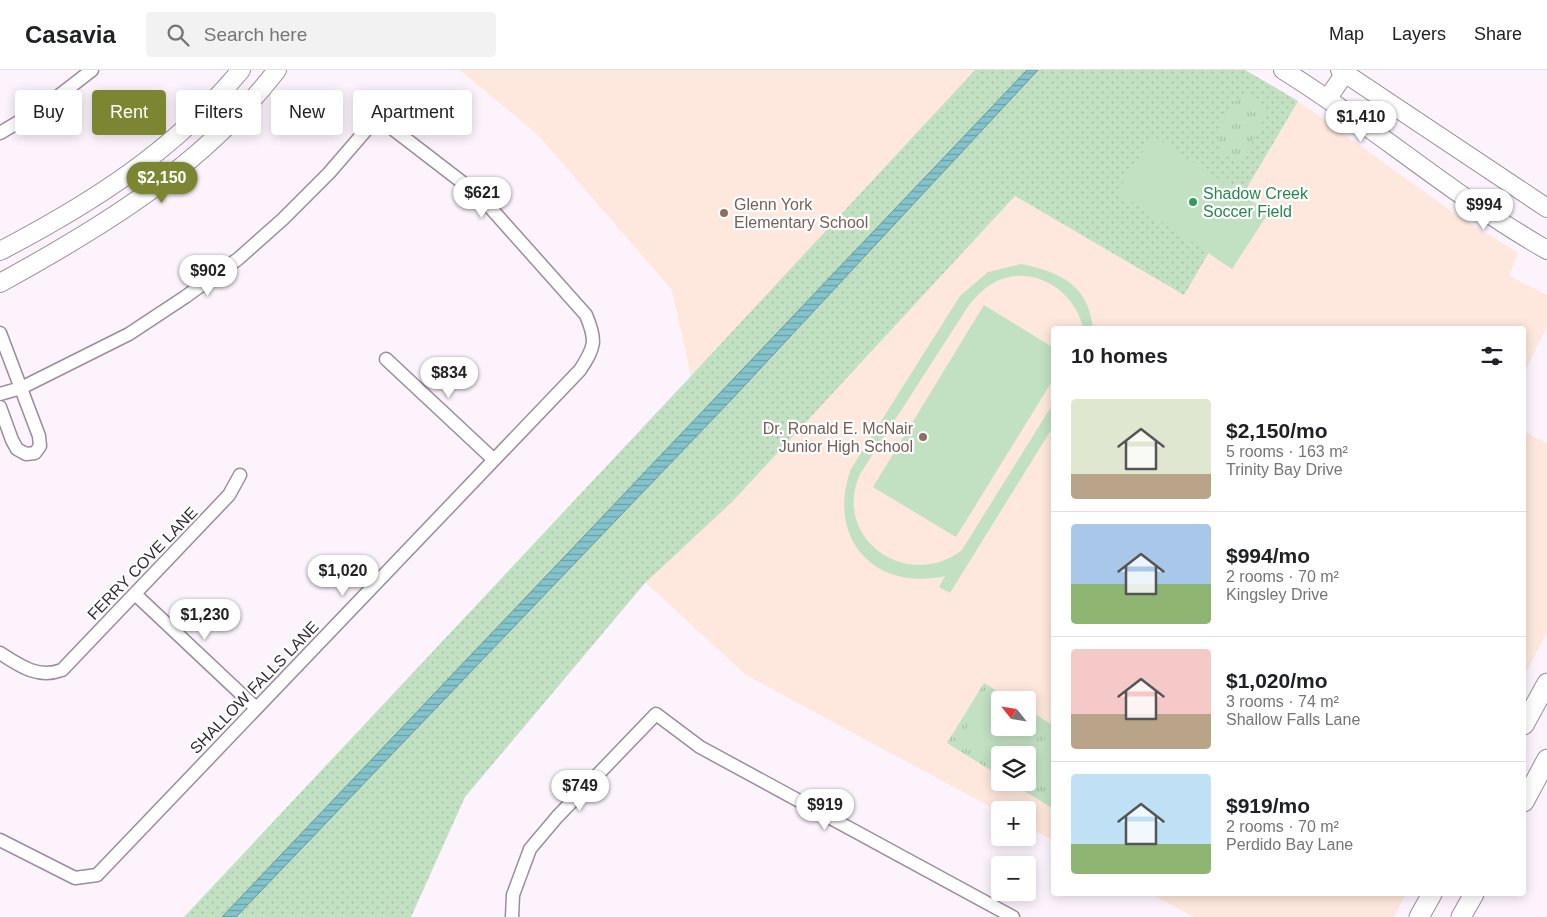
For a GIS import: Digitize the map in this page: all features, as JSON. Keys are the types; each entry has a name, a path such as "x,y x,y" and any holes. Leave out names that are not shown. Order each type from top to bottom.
{"main road":[{"path":"1526,721 1547,683"},
{"path":"1526,798 1547,759"},
{"path":"1419,917 1431,896"},
{"path":"1461,917 1473,896"}],"street":[{"path":"0,133 47,105 77,75 92,70"},
{"path":"0,251 65,217 112,187 202,114 241,70"},
{"path":"0,283 58,250 148,194 191,160 236,118 278,70"},
{"path":"1283,70 1328,98 1469,202 1547,250"},
{"path":"1328,98 1343,71 1547,208"},
{"name":"SHALLOW FALLS LANE","path":"0,840 75,878 97,875 580,370 591,352 595,336 586,315 480,196 389,126 378,125 367,129 303,200 238,259 129,334 21,388"},
{"path":"0,333 39,436 40,446 35,453 26,454 17,449 0,407"},
{"path":"386,359 493,459"},
{"path":"0,394 21,388"},
{"name":"FERRY COVE LANE","path":"0,653 20,666 40,674 50,674 62,670 228,496 240,475"},
{"path":"135,594 256,708"},
{"path":"512,917 513,895 530,848 557,816 656,714 700,747 1013,917"}],"shaded area":[{"name":"Glenn York Elementary School","path":"460,70 975,70 691,376 672,290 538,135"},
{"name":"Dr. Ronald E. McNair Junior High School","path":"1298,101 1455,214 1518,253 1509,276 1547,295 1547,326 1526,369 1526,326 1051,326 1051,839 1036,831 1036,801 991,801 991,807 746,675 643,580 733,501 1015,196 1184,295"},
{"path":"1526,432 1547,444 1547,632 1526,672"},
{"path":"1155,896 1405,896 1394,917 1194,917"}],"green space":[{"path":"975,70 1245,70 1298,101 1184,295 1015,196 733,501 645,583 465,797 411,917 184,917 691,376"},
{"path":"1250,95 1259,100 1263,106 1262,123 1245,156 1235,159 1220,152 1219,135 1221,126 1224,117 1235,102 1242,97"},
{"name":"Shadow Creek Soccer Field","path":"1153,136 1269,212 1232,269 1117,192"},
{"path":"1021,264 1060,276 1079,291 1086,301 1092,326 1082,326 1073,304 1064,294 1041,280 1029,276 1015,276 997,281 980,293 969,305 860,474 854,498 856,519 865,538 880,552 898,562 919,565 941,561 962,550 1051,407 1051,430 950,593 939,587 945,576 919,579 896,576 877,567 862,554 851,537 845,517 845,494 851,469 960,296 988,272"},
{"path":"984,305 1051,346 1051,383 956,537 873,487"},
{"path":"984,683 997,691 991,691 991,736 1036,736 1036,715 1051,724 1051,807 1024,791 1036,791 1036,746 991,746 991,770 947,743"},
{"path":"987,697 991,700 991,730 980,748 962,736"},
{"path":"1047,735 1051,738 1051,770 1041,786 1036,783 1036,753"},
{"path":"1005,736 1030,736 1023,746 998,746"}],"water":[{"path":"1027,70 1038,70 732,399 236,917 222,917"}],"place":[{"name":"Shadow Creek Soccer Field","path":"1193,202"},
{"name":"Glenn York Elementary School","path":"724,213"},
{"name":"Dr. Ronald E. McNair Junior High School","path":"923,437"}]}
